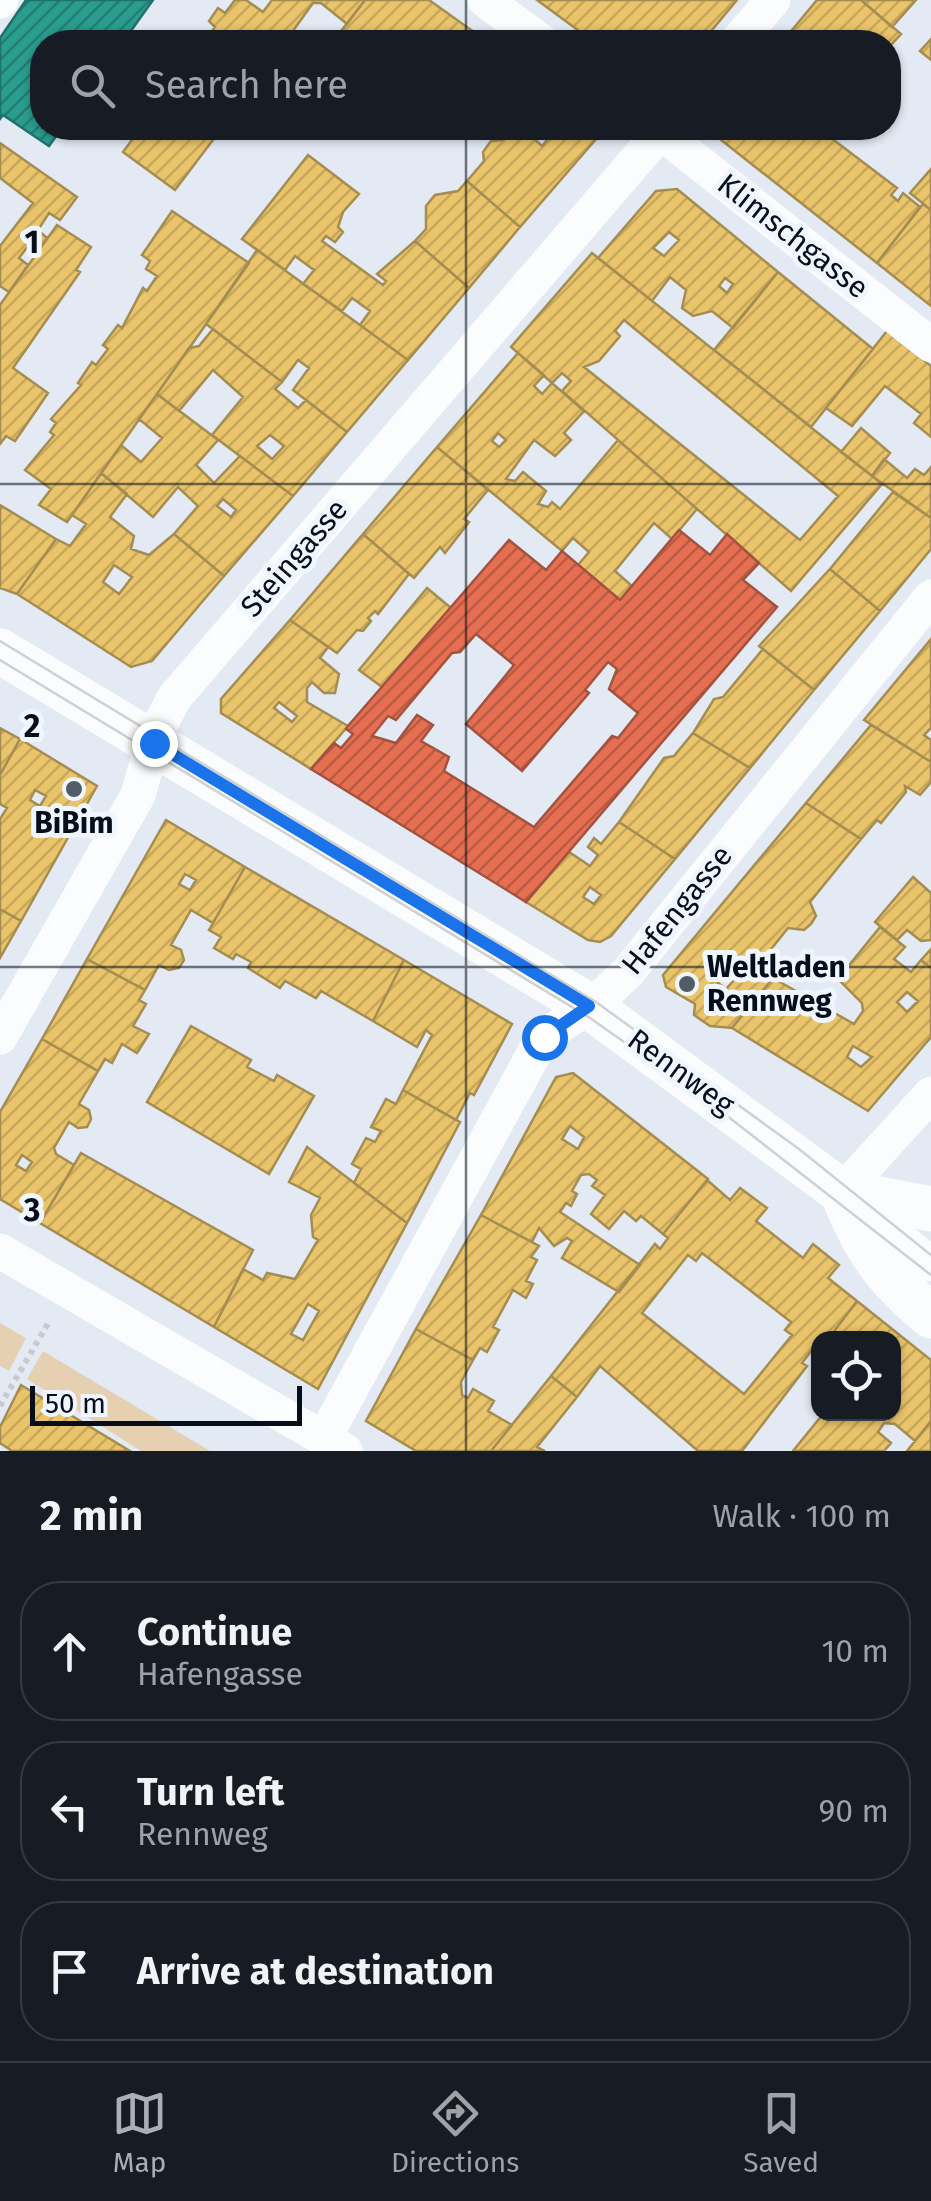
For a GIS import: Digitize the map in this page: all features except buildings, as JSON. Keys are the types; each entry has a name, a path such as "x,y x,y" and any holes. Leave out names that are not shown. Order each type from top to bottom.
{"main road":[{"name":"Rennweg","path":"0,651 589,1006 842,1192 931,1209"},
{"name":"Rennweg","path":"842,1192 870,1255 891,1283 931,1316"}],"street":[{"path":"486,0 526,30"},
{"path":"748,30 774,0"},
{"name":"Steingasse","path":"0,1037 138,796 154,743 174,698 651,140"},
{"name":"Klimschgasse","path":"674,140 931,345"},
{"name":"Hafengasse","path":"335,1444 544,1037 589,1006 628,972 931,597"},
{"path":"842,1192 931,1094"},
{"name":"Rennweg","path":"842,1192 931,1264"},
{"path":"0,1250 335,1444"}],"path":[{"path":"0,1406 67,1290"}],"shaded area":[{"path":"0,1323 26,1338 9,1371 0,1366"},
{"path":"43,1351 210,1451 141,1451 27,1379"}],"tram line":[{"path":"0,641 596,1002 799,1149 931,1255"},
{"path":"0,660 590,1018 708,1101 931,1275"}],"place":[{"name":"BiBim","path":"74,789"},
{"name":"Weltladen Rennweg","path":"687,984"}],"route":[{"path":"154,743 589,1006 559,1023 544,1037"}]}
